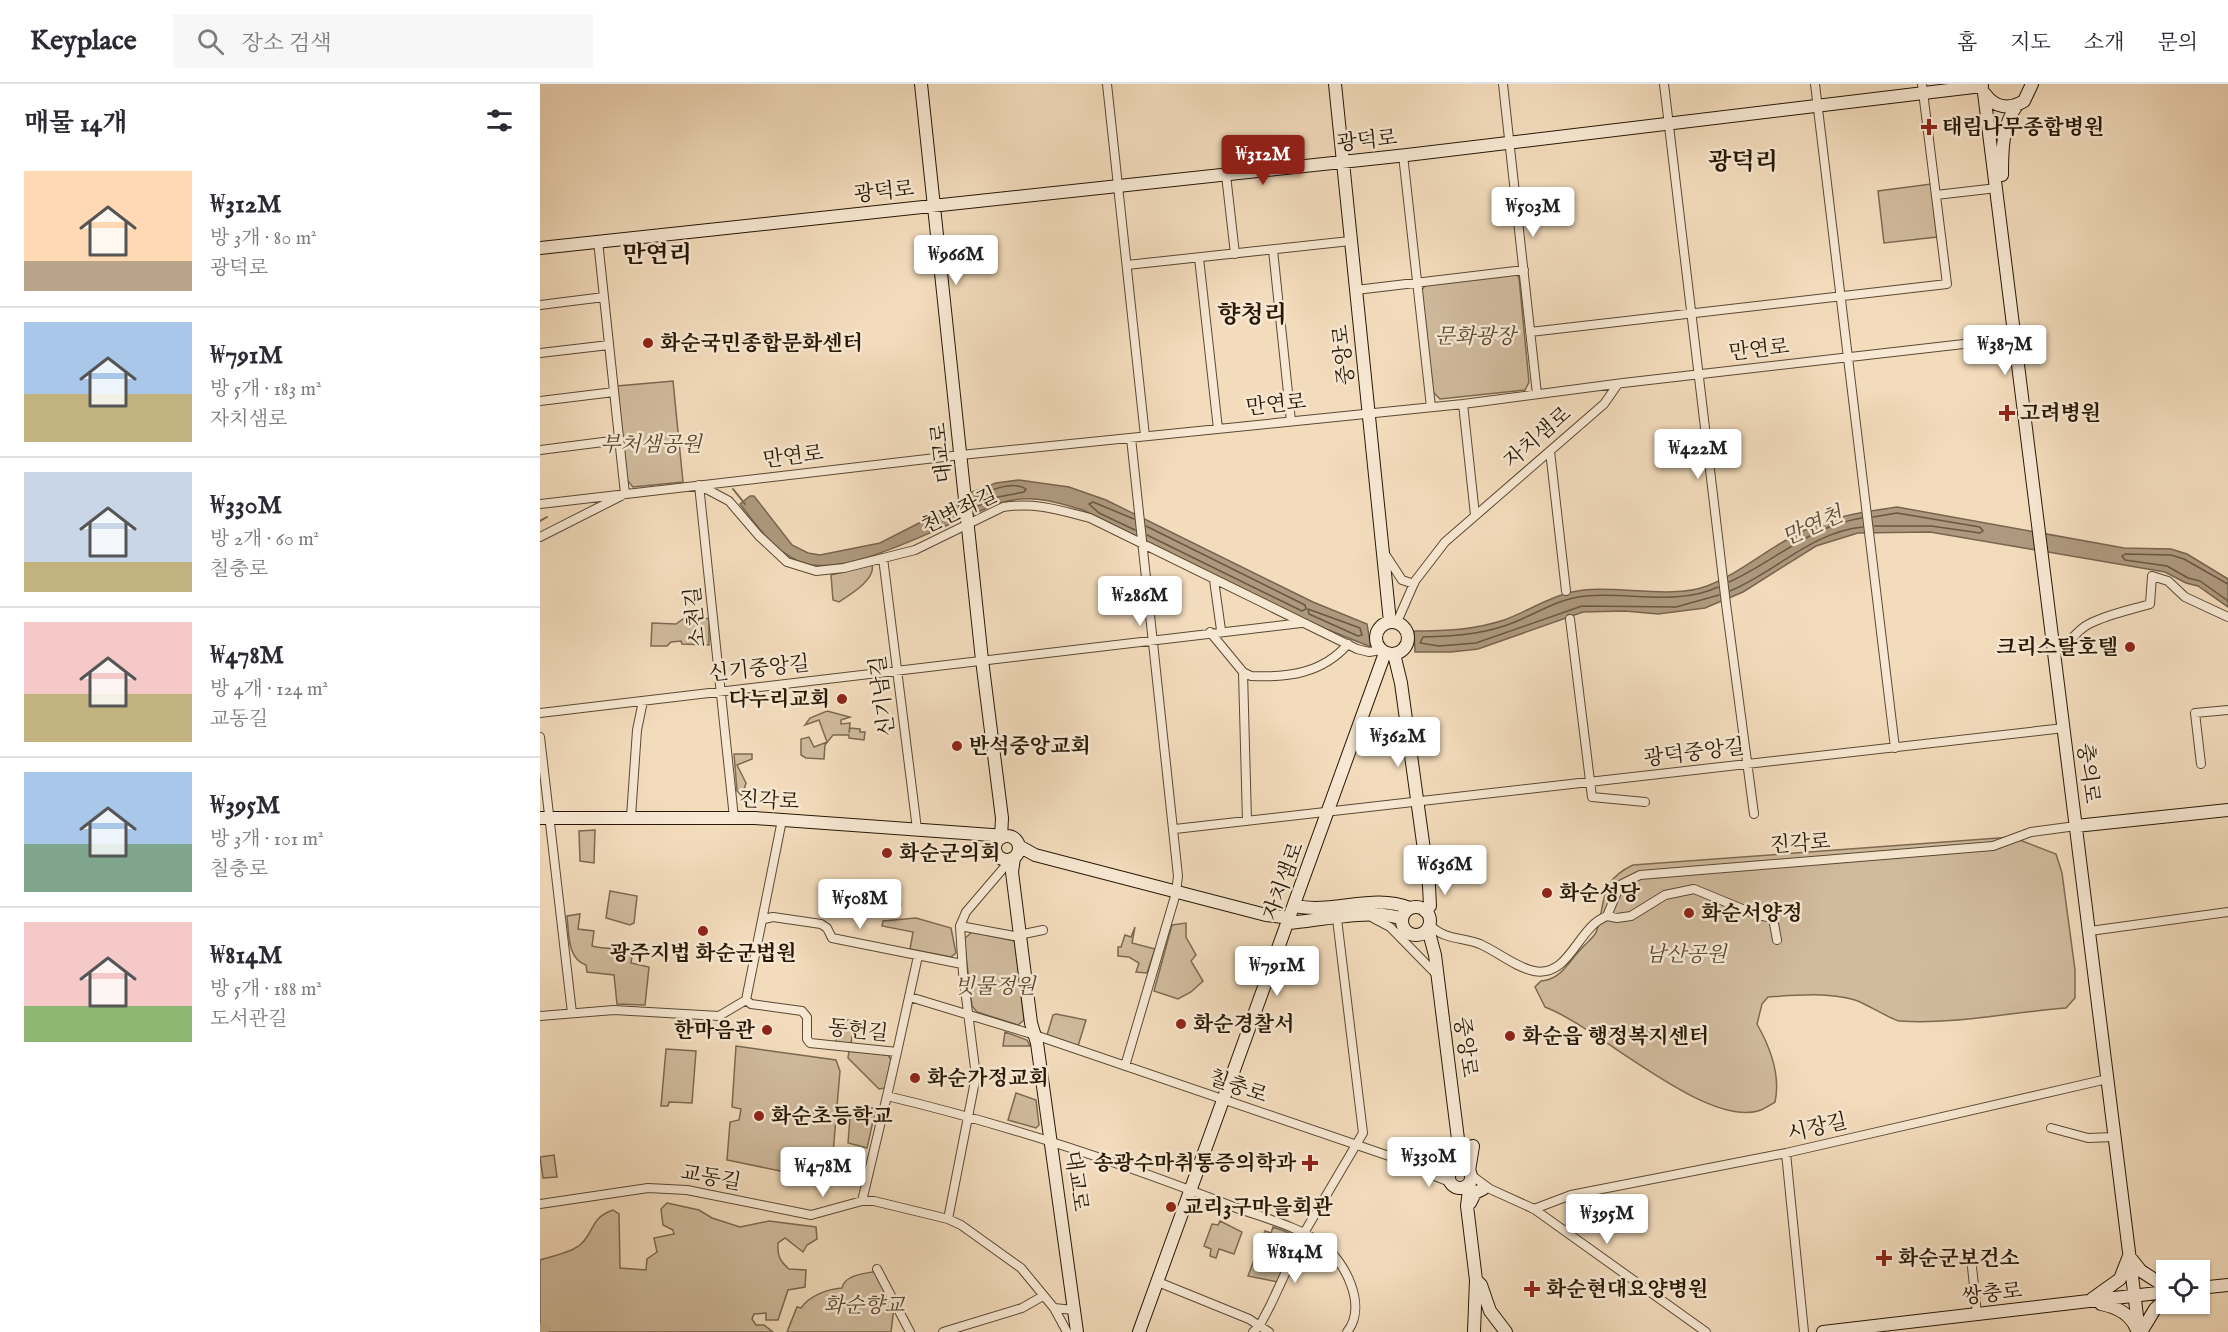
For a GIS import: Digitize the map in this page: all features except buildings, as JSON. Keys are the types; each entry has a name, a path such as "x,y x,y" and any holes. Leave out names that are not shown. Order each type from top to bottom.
{"street":[{"name":"대교로","path":"921,84 932,206 982,660 1002,818 1003,838 997,853 1012,862 1031,1023 1035,1035 1052,1144 1077,1332"},
{"path":"1107,84 1145,436"},
{"name":"중앙로","path":"1335,84 1382,550 1394,622"},
{"path":"1503,84 1537,394"},
{"path":"1664,84 1725,594 1754,814"},
{"path":"1815,84 1895,748"},
{"name":"충의로","path":"2001,218 2003,143 2009,116 2017,105 2029,96 2032,84"},
{"name":"광덕로","path":"540,248 1510,143 1818,106 1922,89 1983,88"},
{"path":"1983,88 1995,104 2010,107 2017,105"},
{"name":"충의로","path":"1983,88 2139,1332"},
{"path":"1530,332 1947,284 1922,89"},
{"path":"1403,155 1431,408"},
{"path":"1226,175 1235,254"},
{"path":"1936,195 1997,188"},
{"path":"540,537 625,494 598,241"},
{"path":"1126,265 1350,241"},
{"path":"1273,250 1292,421"},
{"path":"1199,258 1218,429"},
{"path":"1356,290 1524,270"},
{"path":"540,305 604,297"},
{"name":"만연로","path":"540,504 961,455 1431,408 1698,374 2016,338"},
{"path":"540,353 609,345"},
{"name":"자치샘로","path":"1394,622 1414,585 1445,542 1604,404 1618,384"},
{"path":"540,401 614,392"},
{"name":"자치샘로","path":"1463,404 1475,515"},
{"path":"1125,1066 1176,893 1178,866 1131,438"},
{"path":"540,450 619,440"},
{"path":"1550,451 1566,591"},
{"name":"천변좌길","path":"699,485 729,501 771,549 800,568 830,571 922,548 955,529 1003,507 1042,505 1089,518 1348,644 1369,652 1387,652"},
{"name":"소천길","path":"699,485 734,818"},
{"path":"1382,550 1402,580 1414,585"},
{"name":"신기남길","path":"883,558 917,829"},
{"path":"2054,646 2068,644 2085,627 2095,621 2150,604 2152,576 2168,580 2185,597 2228,617"},
{"path":"1214,580 1221,630"},
{"path":"1570,619 1592,797 1645,802"},
{"path":"1343,918 1378,913 1402,919 1417,909 1430,906 1401,683 1387,652 1376,635 1381,626 1394,622 1404,627 1408,639 1404,650 1387,652"},
{"name":"신기중앙길","path":"540,713 1221,630 1301,623"},
{"path":"1210,632 1243,672 1260,676 1311,671 1329,663 1348,644"},
{"name":"자치샘로","path":"1139,1332 1222,1099 1292,916 1387,652"},
{"path":"1243,672 1247,822"},
{"path":"1378,678 1391,676 1401,683"},
{"path":"631,817 637,730 643,701"},
{"path":"2201,764 2195,713 2228,710"},
{"name":"광덕중앙길","path":"1175,829 2064,728"},
{"path":"540,737 545,818 572,1013"},
{"name":"진각로","path":"1429,927 1437,933 1479,944 1538,972 1551,970 1563,963 1595,921 1607,916 1620,885 1640,875 1993,846 2031,832 2228,810"},
{"name":"진각로","path":"545,818 734,818 985,834"},
{"path":"985,834 1002,818"},
{"path":"540,1016 614,1010 719,1016 746,1000 782,820"},
{"path":"985,834 1003,838 1012,862"},
{"path":"1012,862 1020,864 1033,856"},
{"path":"948,1219 976,1076 962,964 960,926 966,912 1012,862 1033,856 1266,915 1374,918 1385,923 1435,968"},
{"path":"1607,916 1623,918 1665,895 1700,890 1734,906 1773,918 1777,940"},
{"path":"1292,916 1310,908 1391,902 1417,909 1430,917 1429,927 1422,934 1414,935 1404,929 1402,919"},
{"path":"2090,931 2228,912"},
{"path":"764,919 772,917 821,924 827,928 832,938 962,964"},
{"path":"1253,1332 1260,1325 1304,1233 1363,1133 1343,918"},
{"path":"960,926 1014,936 1043,930"},
{"name":"중앙로","path":"1429,927 1464,1143 1462,1176"},
{"name":"중앙로","path":"1414,935 1435,968"},
{"path":"897,1052 918,956"},
{"path":"910,997 1035,1035"},
{"name":"동헌길","path":"746,1000 751,1004 806,1013 810,1043 897,1052 862,1200"},
{"name":"칠충로","path":"1035,1035 1357,1146 1430,1170 1433,1167 1462,1176"},
{"name":"시장길","path":"1534,1209 1571,1195 1786,1153 2107,1079"},
{"path":"887,1096 968,1115 1190,1189 1304,1233 1328,1248 1343,1266 1355,1302 1351,1327 1347,1332"},
{"path":"2051,1128 2088,1138 2114,1137"},
{"path":"1786,1153 1804,1332"},
{"path":"1462,1176 1534,1209 1706,1332"},
{"path":"1462,1176 1476,1280 1474,1332"},
{"name":"교동길","path":"540,1204 648,1188 687,1190 811,1215 862,1200 948,1219 961,1225 1021,1268 1054,1308 1068,1332"},
{"path":"1467,1206 1475,1193 1487,1189"},
{"path":"2088,1302 2120,1279 2129,1256 2141,1271 2156,1281"},
{"path":"1972,1267 1977,1314"},
{"path":"877,1269 906,1331"},
{"path":"1476,1280 1481,1285 1490,1311 1507,1330"},
{"path":"1158,1282 1207,1300 1260,1325 1269,1332"},
{"path":"2210,1287 2228,1285"},
{"name":"쌍충로","path":"1823,1332 2156,1293"},
{"path":"943,1332 1022,1308 1043,1296"},
{"path":"2088,1302 2120,1310 2134,1323 2139,1332 2156,1308"},
{"path":"1054,1308 1074,1310"}],"green space":[{"path":"1931,184 1937,237 1884,243 1878,191"},
{"name":"문화광장","path":"1516,274 1519,278 1529,382 1525,390 1440,399 1431,390 1421,291 1426,284"},
{"name":"부처샘공원","path":"673,381 683,482 633,487 626,479 617,386"},
{"path":"872,565 870,576 862,586 839,602 833,600 831,575"},
{"path":"690,614 709,619 709,645 682,644 681,641 671,642 667,646 651,646 652,623 676,624"},
{"path":"827,711 850,717 841,720 841,724 850,723 849,733 850,728 865,732 864,740 849,738 849,735 833,735 825,745 824,759 806,758 801,755 801,739 809,737 814,747 827,742 819,720 805,725 810,718"},
{"path":"734,754 752,754 752,759 737,765 746,783 742,796 737,791"},
{"path":"595,830 594,863 580,861 579,831"},
{"name":"남산공원","path":"2012,837 2056,854 2062,873 2075,970 2075,998 2066,1008 1961,1020 1920,1022 1900,1021 1844,997 1812,995 1768,997 1762,1004 1757,1024 1773,1062 1777,1082 1775,1102 1758,1111 1735,1112 1709,1104 1680,1090 1567,1018 1545,1007 1535,987 1541,981 1560,973 1595,935 1609,885 1622,871 1633,865"},
{"path":"892,885 899,893 901,905 889,914 880,913 883,889"},
{"path":"610,891 637,896 634,923 630,925 606,918"},
{"path":"580,914 578,929 594,931 592,946 633,950 631,963 649,967 645,1005 617,1004 614,975 587,972 586,965 575,957 570,945 567,916"},
{"path":"916,918 951,928 956,953 951,957 910,949 913,932 882,926 883,921"},
{"path":"1186,923 1186,937 1196,955 1191,961 1203,981 1191,992 1178,999 1154,991 1172,925"},
{"path":"1135,927 1132,943 1155,949 1147,973 1136,972 1139,963 1129,957 1118,956 1118,947 1121,947 1125,935 1131,937"},
{"name":"빗물정원","path":"972,932 1015,941 1024,1020 1018,1025 977,1012 972,1006 964,939"},
{"path":"1053,1015 1086,1020 1078,1046 1047,1035"},
{"path":"839,1019 854,1021 851,1044 836,1042"},
{"path":"1005,1032 1027,1040 1030,1046 1003,1046"},
{"path":"736,1046 836,1060 840,1071 829,1181 727,1160 730,1122 739,1120 741,1109 732,1107"},
{"path":"666,1049 696,1051 692,1103 669,1102 668,1106 661,1106"},
{"path":"849,1051 888,1055 891,1060 885,1088 879,1089 848,1058"},
{"path":"1016,1093 1036,1100 1039,1125 1036,1128 1008,1120"},
{"path":"866,1108 876,1108 867,1148 848,1143 850,1117"},
{"path":"554,1155 557,1177 543,1178 540,1157"},
{"path":"667,1203 699,1210 712,1218 740,1227 769,1221 816,1227 817,1239 807,1245 803,1252 785,1238 778,1243 781,1261 789,1269 806,1270 805,1287 788,1290 778,1320 766,1320 766,1313 754,1314 752,1319 756,1325 764,1325 773,1332 540,1332 540,1260 577,1247 596,1221 613,1210 619,1214 620,1268 646,1270 647,1259 657,1252 654,1238 674,1234 673,1230 663,1225 661,1209"},
{"path":"1220,1221 1242,1232 1234,1254 1219,1249 1216,1258 1210,1256 1211,1249 1204,1246 1212,1224 1218,1225"},
{"path":"1273,1227 1292,1234 1295,1243 1278,1282 1248,1276 1265,1231 1271,1233"},
{"name":"화순향교","path":"877,1271 894,1307 891,1332 787,1332 797,1307 801,1308 819,1294 842,1288 851,1277"}],"water":[{"path":"1019,480 1069,487 1106,500 1313,602 1367,624 1371,647 1321,627 1083,510 1052,502 1036,499 1005,501 886,551 824,566 807,564 787,555 769,540 740,504 750,496 754,496 792,545 808,553 820,555 880,543 972,492 996,483"},
{"path":"1897,507 2124,548 2171,549 2187,554 2228,579 2228,607 2198,586 2186,583 2165,572 1930,532 1858,533 1816,546 1743,592 1705,608 1658,614 1625,611 1583,612 1478,649 1415,652 1414,631 1482,626 1504,620 1553,598 1573,592 1598,589 1678,592 1707,586 1789,538 1824,522 1848,515"}],"waterway":[{"path":"733,489 745,504"},
{"path":"540,521 547,517"}],"tunnel":[{"path":"540,1325 548,1332"}],"place":[{"name":"태림나무종합병원","path":"1929,127"},
{"name":"화순국민종합문화센터","path":"648,343"},
{"name":"고려병원","path":"2007,413"},
{"name":"크리스탈호텔","path":"2130,647"},
{"name":"다누리교회","path":"842,699"},
{"name":"반석중앙교회","path":"957,746"},
{"name":"화순군의회","path":"887,853"},
{"name":"화순성당","path":"1547,893"},
{"name":"화순서양정","path":"1689,913"},
{"name":"광주지법 화순군법원","path":"703,931"},
{"name":"화순경찰서","path":"1181,1024"},
{"name":"한마음관","path":"767,1030"},
{"name":"화순읍 행정복지센터","path":"1510,1036"},
{"name":"화순가정교회","path":"915,1078"},
{"name":"화순초등학교","path":"759,1116"},
{"name":"송광수마취통증의학과","path":"1310,1163"},
{"name":"교리3구마을회관","path":"1171,1207"},
{"name":"화순군보건소","path":"1884,1258"},
{"name":"화순현대요양병원","path":"1532,1289"}],"district":[{"name":"광덕리","path":"1743,161"},
{"name":"만연리","path":"657,254"},
{"name":"향청리","path":"1252,314"}],"water label":[{"name":"만연천","path":"1812,525"}]}
